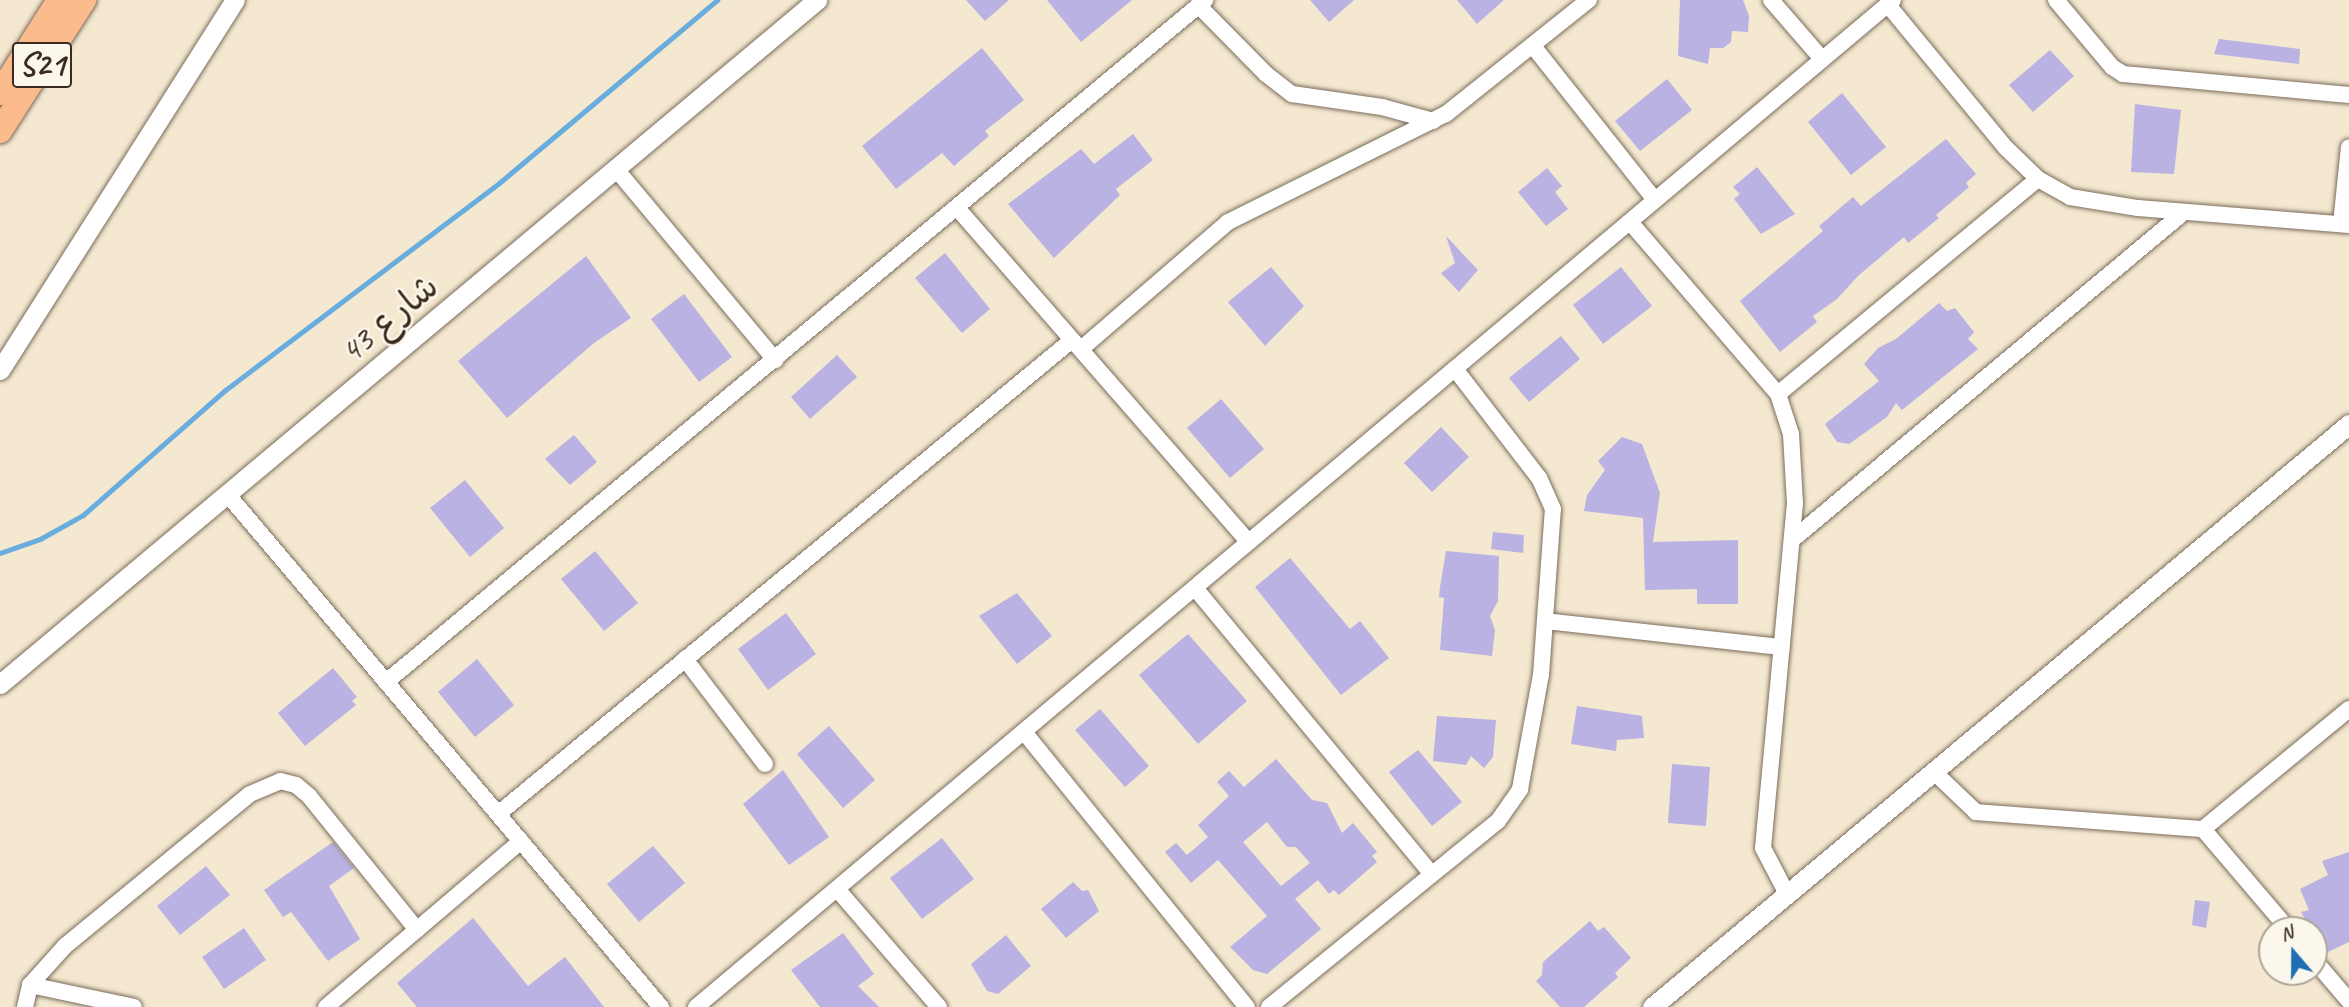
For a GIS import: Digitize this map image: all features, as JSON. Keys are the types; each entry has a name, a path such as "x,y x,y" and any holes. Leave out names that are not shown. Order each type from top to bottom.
{"main road":[{"name":"S21","path":"0,93 58,0"},
{"name":"S21","path":"0,131 84,0"}],"street":[{"path":"0,370 235,0"},
{"name":"شارع 43","path":"0,684 817,0"},
{"path":"498,814 685,659 1228,222 1433,121 1471,98 1589,0"},
{"path":"1771,0 1821,58"},
{"path":"2056,0 2112,67 2123,74 2349,94"},
{"path":"696,1007 1630,222 1821,58 1891,2 2006,148 2038,179 2070,197 2184,212 2345,224 2349,147"},
{"path":"386,682 958,209 1201,3 1266,74 1292,94 1382,107 1433,121"},
{"path":"1533,46 1655,200"},
{"path":"616,169 775,360"},
{"path":"1778,394 2038,179"},
{"path":"958,209 1249,542"},
{"path":"1792,540 2184,212"},
{"path":"1630,222 1778,394 1791,434 1796,503 1763,848 1787,894"},
{"path":"1269,1007 1498,821 1520,789 1541,675 1553,509 1539,478 1455,369"},
{"path":"1652,1007 2349,424"},
{"path":"228,495 661,1007"},
{"path":"1195,588 1432,874"},
{"path":"1545,621 1782,647"},
{"path":"685,659 765,764"},
{"path":"1933,771 1976,812 2203,829 2349,709"},
{"path":"1024,732 1247,1007"},
{"path":"25,1007 30,985 65,946 250,794 263,785 280,781 296,785 309,796 417,930"},
{"path":"2203,829 2277,916"},
{"path":"326,1007 521,841"},
{"path":"837,889 939,1007"},
{"path":"2328,976 2349,1001"},
{"path":"30,985 134,1007"}],"building":[{"path":"966,0 1009,0 985,21"},
{"path":"1047,0 1132,0 1081,42"},
{"path":"1310,0 1354,0 1329,22"},
{"path":"1457,0 1504,0 1477,24"},
{"path":"1680,0 1743,0 1749,16 1748,32 1732,31 1731,42 1723,48 1710,48 1708,64 1678,56"},
{"path":"2219,39 2300,49 2299,64 2214,54"},
{"path":"982,48 1024,100 985,131 989,136 954,166 942,153 896,189 862,146"},
{"path":"2050,50 2074,76 2033,112 2009,85"},
{"path":"1667,79 1692,110 1640,151 1615,121"},
{"path":"1842,93 1886,147 1851,175 1808,122"},
{"path":"2135,104 2181,110 2174,174 2131,172"},
{"path":"1133,134 1153,160 1116,189 1120,195 1054,258 1008,204 1081,149 1094,164"},
{"path":"1946,139 1976,174 1966,183 1969,187 1936,215 1939,218 1908,243 1904,237 1858,276 1837,299 1813,316 1817,322 1780,352 1740,301 1823,231 1819,226 1853,197 1861,206"},
{"path":"1757,167 1795,214 1761,234 1734,199 1740,194 1733,187"},
{"path":"1547,168 1562,186 1555,192 1568,209 1546,226 1518,192"},
{"path":"1446,236 1478,270 1459,292 1441,273 1455,263"},
{"path":"945,253 990,309 962,333 915,278"},
{"path":"586,256 631,318 594,343 507,418 458,361"},
{"path":"1271,267 1304,306 1265,346 1228,302"},
{"path":"1621,267 1652,306 1603,344 1573,305"},
{"path":"684,294 732,357 699,382 651,319"},
{"path":"1939,303 1947,311 1955,308 1974,332 1968,339 1978,349 1902,410 1896,403 1887,417 1849,444 1837,442 1825,424 1879,381 1864,364 1878,348 1896,339"},
{"path":"1561,336 1580,359 1529,402 1509,378"},
{"path":"837,355 857,377 810,419 791,397"},
{"path":"1221,399 1264,449 1230,478 1187,428"},
{"path":"1441,427 1469,457 1432,492 1404,463"},
{"path":"574,435 597,462 570,485 545,459"},
{"path":"1622,437 1642,444 1660,493 1653,542 1738,540 1738,604 1697,604 1697,589 1645,590 1643,518 1584,511 1587,495 1605,470 1598,461"},
{"path":"465,480 504,528 470,557 430,508"},
{"path":"1493,532 1524,535 1523,553 1491,549"},
{"path":"595,551 638,603 604,631 561,579"},
{"path":"1446,551 1499,556 1498,601 1490,616 1495,630 1492,656 1440,650 1444,598 1439,597"},
{"path":"1290,558 1350,629 1360,621 1389,658 1341,695 1255,587"},
{"path":"1017,593 1052,636 1017,664 979,616"},
{"path":"786,613 816,654 768,690 738,649"},
{"path":"1188,634 1247,701 1198,744 1139,675"},
{"path":"477,659 514,705 475,737 438,692"},
{"path":"333,668 357,697 352,701 356,705 305,746 278,713"},
{"path":"1577,706 1642,716 1644,738 1617,740 1616,751 1571,744"},
{"path":"1100,709 1149,766 1125,787 1075,730"},
{"path":"1437,716 1496,720 1493,757 1484,768 1471,756 1466,765 1433,761"},
{"path":"829,726 875,780 843,808 797,754"},
{"path":"1418,750 1462,802 1432,826 1389,772"},
{"path":"1276,759 1312,800 1327,803 1342,833 1353,823 1377,852 1372,856 1377,862 1339,895 1334,890 1329,894 1318,880 1295,899 1321,929 1267,974 1253,970 1230,947 1267,916 1218,860 1191,883 1165,852 1176,843 1187,855 1208,837 1198,825 1229,796 1217,782 1229,771 1244,787","holes":["1267,822 1287,847 1296,847 1310,863 1281,886 1243,842"]},
{"path":"1672,764 1710,767 1706,826 1668,823"},
{"path":"783,770 829,837 789,865 743,804"},
{"path":"942,838 974,879 922,919 890,878"},
{"path":"333,842 354,868 329,886 360,939 328,961 291,912 283,917 264,890"},
{"path":"653,846 685,883 639,922 607,884"},
{"path":"2349,852 2349,942 2328,952 2328,916 2303,916 2301,912 2309,910 2300,889 2328,875 2322,861"},
{"path":"206,866 230,895 180,935 157,906"},
{"path":"1073,882 1082,891 1088,890 1099,911 1066,938 1041,909"},
{"path":"2195,900 2210,902 2206,928 2192,925"},
{"path":"473,918 528,986 565,957 604,1007 417,1007 397,983"},
{"path":"1590,921 1598,931 1604,927 1631,958 1615,973 1618,977 1584,1007 1560,1007 1536,981 1542,975 1543,962"},
{"path":"244,928 266,960 224,989 202,957"},
{"path":"843,933 874,974 858,986 879,1007 820,1007 791,970"},
{"path":"1006,935 1031,966 998,994 987,991 971,964"}],"waterway":[{"path":"0,553 40,539 83,515 224,391 499,183 717,0"}]}
